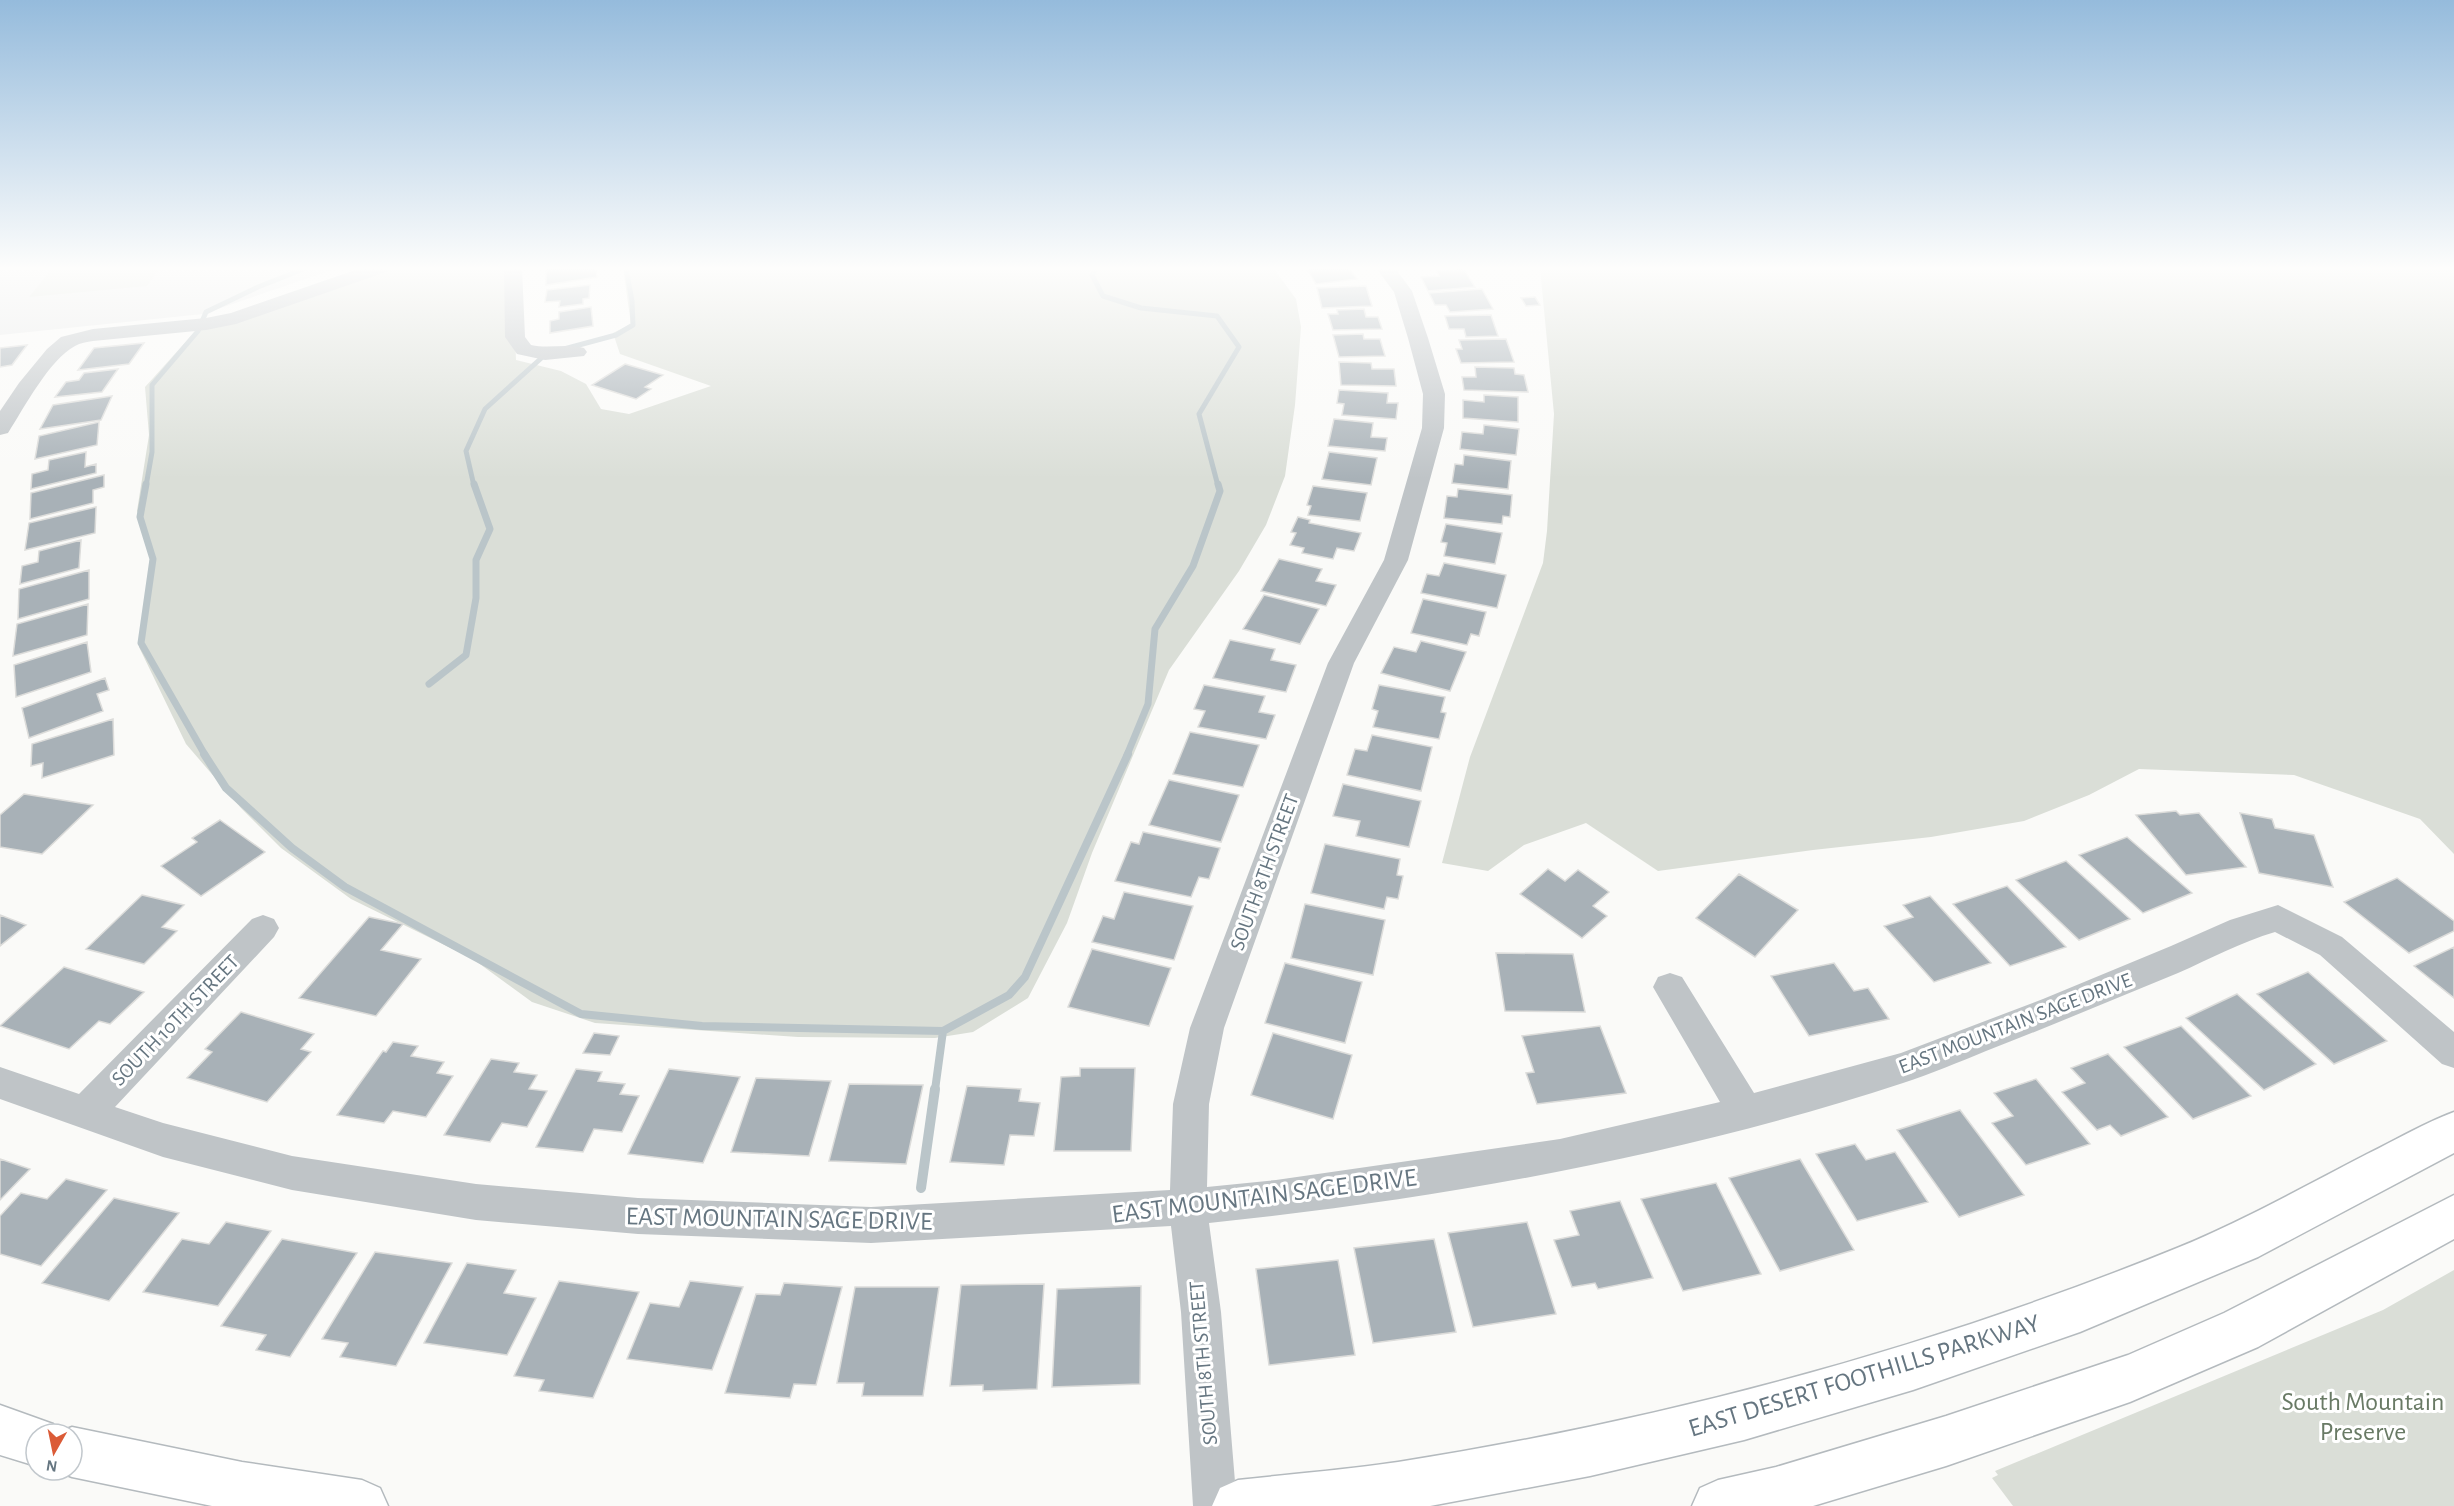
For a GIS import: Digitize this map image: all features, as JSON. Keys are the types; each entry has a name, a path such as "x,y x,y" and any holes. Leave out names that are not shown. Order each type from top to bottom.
{"street":[{"path":"0,428 26,387 54,353 68,341 79,338"},
{"path":"516,338 524,350 545,354 577,352"},
{"name":"SOUTH 8TH STREET","path":"1215,1506 1201,1312 1188,1207 1191,1104 1207,1028 1341,663 1396,560 1433,428 1434,394 1418,338"},
{"path":"0,390 26,387"},
{"name":"EAST MOUNTAIN SAGE DRIVE","path":"0,1083 162,1140 292,1173 476,1202 627,1215 871,1225 1133,1212 1188,1207 1276,1198 1560,1156 1746,1112 1903,1068 2055,1009 2183,956 2241,929 2278,918 2331,946 2454,1053"},
{"name":"SOUTH 10TH STREET","path":"86,1112 263,928"},
{"path":"1670,987 1746,1112"},
{"name":"EAST DESERT FOOTHILLS PARKWAY","path":"1238,1506 1397,1487 1590,1451 1744,1416 1913,1366 2080,1309 2196,1262 2242,1242 2454,1131"},
{"path":"1718,1506 1776,1492 1946,1441 2130,1378 2241,1330 2454,1216"},
{"path":"0,1430 24,1437"},
{"path":"84,1454 242,1487 362,1506"}],"green space":[{"path":"189,338 515,338 516,360 561,371 586,384 601,409 629,414 711,386 620,354 615,338 1300,338 1295,405 1285,476 1266,525 1239,571 1169,670 1092,853 1067,923 1028,998 973,1032 935,1038 798,1037 595,1023 532,1002 473,959 351,899 281,848 241,808 186,744 139,647 151,551 137,511 149,435 145,387"},
{"path":"1547,338 2454,338 2454,854 2420,819 2294,775 2139,769 2089,795 2024,821 1931,837 1658,871 1586,823 1524,845 1488,871 1442,863 1470,757 1543,563 1554,414"},
{"name":"South Mountain Preserve","path":"2454,1270 2454,1506 2013,1506 1992,1478 1998,1475 1995,1471 2383,1310"}],"building":[{"path":"1334,338 1380,339 1385,356 1339,357"},
{"path":"1506,339 1514,362 1461,363 1456,349 1462,349 1459,340"},
{"path":"144,343 129,364 78,370 94,348"},
{"path":"27,345 12,365 0,367 0,348"},
{"path":"1339,362 1371,363 1372,369 1394,369 1396,386 1341,385"},
{"path":"625,364 663,375 645,387 651,389 636,399 592,385"},
{"path":"1475,367 1514,368 1515,374 1524,375 1528,392 1464,390 1462,377 1476,377"},
{"path":"118,369 102,392 55,397 66,382 79,380 84,373"},
{"path":"1339,390 1388,393 1387,403 1398,403 1396,419 1342,415 1344,404 1337,403"},
{"path":"1484,395 1518,397 1518,422 1463,418 1463,400 1484,402"},
{"path":"112,396 101,420 40,429 53,405"},
{"path":"1334,419 1373,423 1371,437 1387,438 1385,451 1328,446"},
{"path":"99,422 97,445 35,459 39,436"},
{"path":"1484,425 1519,429 1516,455 1460,449 1462,432 1483,434"},
{"path":"86,452 85,467 96,464 96,473 31,489 32,474 48,470 49,460"},
{"path":"1329,452 1377,458 1371,485 1322,479"},
{"path":"1464,455 1511,461 1508,489 1452,483 1455,464 1463,465"},
{"path":"104,475 104,487 93,490 93,503 30,519 31,493"},
{"path":"1313,486 1367,493 1360,521 1308,515 1311,506 1307,505"},
{"path":"1458,489 1512,495 1510,517 1503,516 1502,524 1444,518 1447,496 1457,497"},
{"path":"96,507 95,533 25,550 29,523"},
{"path":"1298,517 1310,520 1309,523 1361,533 1354,551 1337,548 1333,559 1302,553 1304,548 1290,545 1296,533 1291,532"},
{"path":"1446,524 1502,533 1495,564 1444,556 1447,543 1441,542"},
{"path":"81,540 79,568 20,584 22,566 38,562 39,551"},
{"path":"1279,559 1322,569 1316,581 1336,585 1326,606 1261,591"},
{"path":"1444,563 1506,575 1497,608 1421,593 1427,574 1439,576"},
{"path":"89,570 89,599 18,619 19,589"},
{"path":"1264,595 1319,609 1300,644 1243,629"},
{"path":"1423,599 1486,612 1479,636 1471,634 1467,645 1411,633"},
{"path":"88,604 87,635 13,656 17,624"},
{"path":"1230,640 1275,649 1271,660 1296,665 1286,692 1213,678"},
{"path":"1421,641 1466,652 1450,691 1381,673 1394,647 1416,652"},
{"path":"87,642 91,672 16,697 14,665"},
{"path":"105,678 109,690 97,694 103,711 29,738 22,708"},
{"path":"1204,685 1265,696 1259,712 1275,715 1266,739 1198,727 1205,711 1194,709"},
{"path":"1379,685 1445,697 1441,712 1446,713 1439,739 1373,727 1378,711 1372,709"},
{"path":"113,719 114,755 42,778 43,763 31,766 32,744"},
{"path":"1190,732 1259,745 1243,787 1173,774"},
{"path":"1372,735 1432,747 1421,791 1347,775 1355,749 1367,751"},
{"path":"1169,780 1239,795 1221,842 1149,825"},
{"path":"1343,784 1421,801 1409,847 1356,836 1360,821 1333,816"},
{"path":"24,794 93,805 42,854 0,847 0,815"},
{"path":"2176,811 2180,815 2199,813 2246,867 2186,875 2136,815"},
{"path":"2240,813 2272,819 2275,828 2314,835 2333,887 2259,873"},
{"path":"220,820 265,852 201,896 161,866 197,842 192,838"},
{"path":"1143,832 1220,848 1209,879 1199,877 1191,897 1115,881 1131,842 1139,844"},
{"path":"2127,837 2192,893 2143,913 2079,855"},
{"path":"1325,844 1400,859 1397,875 1403,876 1398,899 1387,897 1384,909 1311,893"},
{"path":"2066,861 2130,919 2079,940 2016,880"},
{"path":"1548,869 1565,881 1578,870 1609,892 1593,906 1607,916 1582,938 1520,894"},
{"path":"1739,874 1798,910 1755,957 1696,918"},
{"path":"2397,878 2454,921 2454,931 2409,953 2344,902"},
{"path":"2007,886 2066,947 2010,966 1953,904"},
{"path":"1124,892 1193,906 1174,960 1092,942 1103,916 1114,919"},
{"path":"142,895 184,905 162,927 177,931 144,964 86,949"},
{"path":"1930,896 1991,963 1934,982 1884,926 1913,917 1903,905"},
{"path":"1305,904 1385,920 1373,975 1291,958"},
{"path":"0,915 26,925 0,946"},
{"path":"369,917 403,924 381,950 421,959 376,1016 299,998"},
{"path":"2454,947 2454,998 2414,966"},
{"path":"1092,949 1171,968 1149,1026 1068,1007"},
{"path":"1496,953 1573,954 1585,1012 1505,1011"},
{"path":"1285,963 1362,982 1345,1043 1265,1023"},
{"path":"1834,963 1854,991 1868,988 1889,1019 1809,1036 1771,976"},
{"path":"64,967 144,992 110,1024 99,1021 69,1049 0,1026"},
{"path":"2308,972 2387,1041 2334,1064 2257,994"},
{"path":"2237,994 2316,1064 2264,1090 2186,1018"},
{"path":"241,1012 314,1034 301,1049 311,1052 267,1102 187,1078 212,1052 205,1049"},
{"path":"1600,1026 1626,1093 1537,1104 1526,1073 1534,1072 1522,1036"},
{"path":"2181,1026 2251,1096 2193,1119 2124,1047"},
{"path":"594,1033 619,1036 610,1055 583,1053"},
{"path":"1273,1033 1352,1055 1333,1119 1251,1095"},
{"path":"393,1042 418,1046 411,1056 444,1062 437,1073 453,1076 426,1117 393,1111 384,1123 337,1115 383,1051 386,1052"},
{"path":"2108,1054 2168,1117 2121,1136 2110,1125 2097,1130 2062,1092 2085,1083 2071,1068"},
{"path":"491,1059 519,1063 514,1072 537,1075 529,1089 547,1091 527,1127 502,1123 490,1142 444,1135"},
{"path":"1080,1068 1135,1068 1131,1151 1054,1151 1061,1077 1080,1076"},
{"path":"576,1069 602,1072 598,1081 625,1084 620,1094 639,1096 622,1132 594,1129 583,1152 536,1147"},
{"path":"669,1069 740,1077 703,1163 628,1154"},
{"path":"756,1078 831,1081 809,1156 731,1152"},
{"path":"2036,1079 2090,1144 2026,1165 1992,1123 2013,1116 1994,1093"},
{"path":"849,1084 923,1085 906,1164 829,1161"},
{"path":"967,1086 1021,1089 1019,1101 1040,1103 1034,1136 1010,1135 1004,1165 950,1162"},
{"path":"1960,1110 2024,1195 1959,1217 1897,1130"},
{"path":"1855,1144 1866,1160 1895,1152 1928,1202 1857,1221 1816,1154"},
{"path":"0,1159 30,1169 0,1200"},
{"path":"1800,1159 1854,1250 1780,1271 1729,1178"},
{"path":"66,1179 107,1190 41,1266 0,1254 0,1216 21,1193 47,1199"},
{"path":"1716,1183 1761,1274 1683,1291 1641,1199"},
{"path":"114,1198 179,1213 109,1301 42,1283"},
{"path":"1620,1201 1653,1278 1598,1289 1595,1283 1572,1287 1554,1240 1579,1235 1570,1211"},
{"path":"226,1222 271,1231 218,1306 143,1292 182,1239 209,1244"},
{"path":"1527,1222 1556,1314 1473,1327 1448,1233"},
{"path":"282,1239 357,1253 290,1357 256,1350 266,1335 221,1326"},
{"path":"1434,1239 1456,1332 1373,1343 1354,1248"},
{"path":"375,1252 452,1263 396,1366 340,1357 348,1343 322,1339"},
{"path":"1338,1260 1355,1355 1269,1365 1256,1269"},
{"path":"467,1263 516,1270 504,1293 536,1298 507,1355 424,1343"},
{"path":"559,1281 639,1292 593,1398 539,1391 544,1380 514,1376"},
{"path":"690,1281 743,1287 712,1370 627,1359 650,1303 679,1307"},
{"path":"784,1283 842,1287 816,1385 794,1384 790,1398 725,1393 756,1294 780,1295"},
{"path":"1044,1284 1037,1389 983,1391 983,1385 950,1386 961,1285"},
{"path":"1141,1286 1140,1384 1052,1387 1057,1289"},
{"path":"855,1287 939,1287 923,1396 862,1396 864,1383 837,1383"}],"waterway":[{"path":"146,486 152,452 152,385 192,338"},
{"path":"564,349 604,338"},
{"path":"1218,486 1199,414 1239,347 1233,338"},
{"path":"474,486 466,451 485,409 547,353"},
{"path":"146,484 140,517 153,559 141,643 205,755"},
{"path":"429,684 466,655 476,598 476,560 490,529 474,484"},
{"path":"1127,755 1148,704 1155,629 1193,566 1220,491 1218,484"},
{"path":"204,754 226,788 292,848 345,887 581,1014 702,1026 943,1031"},
{"path":"943,1031 1009,995 1025,977 1128,754"},
{"path":"935,1090 943,1031"},
{"path":"921,1188 935,1089"}]}
